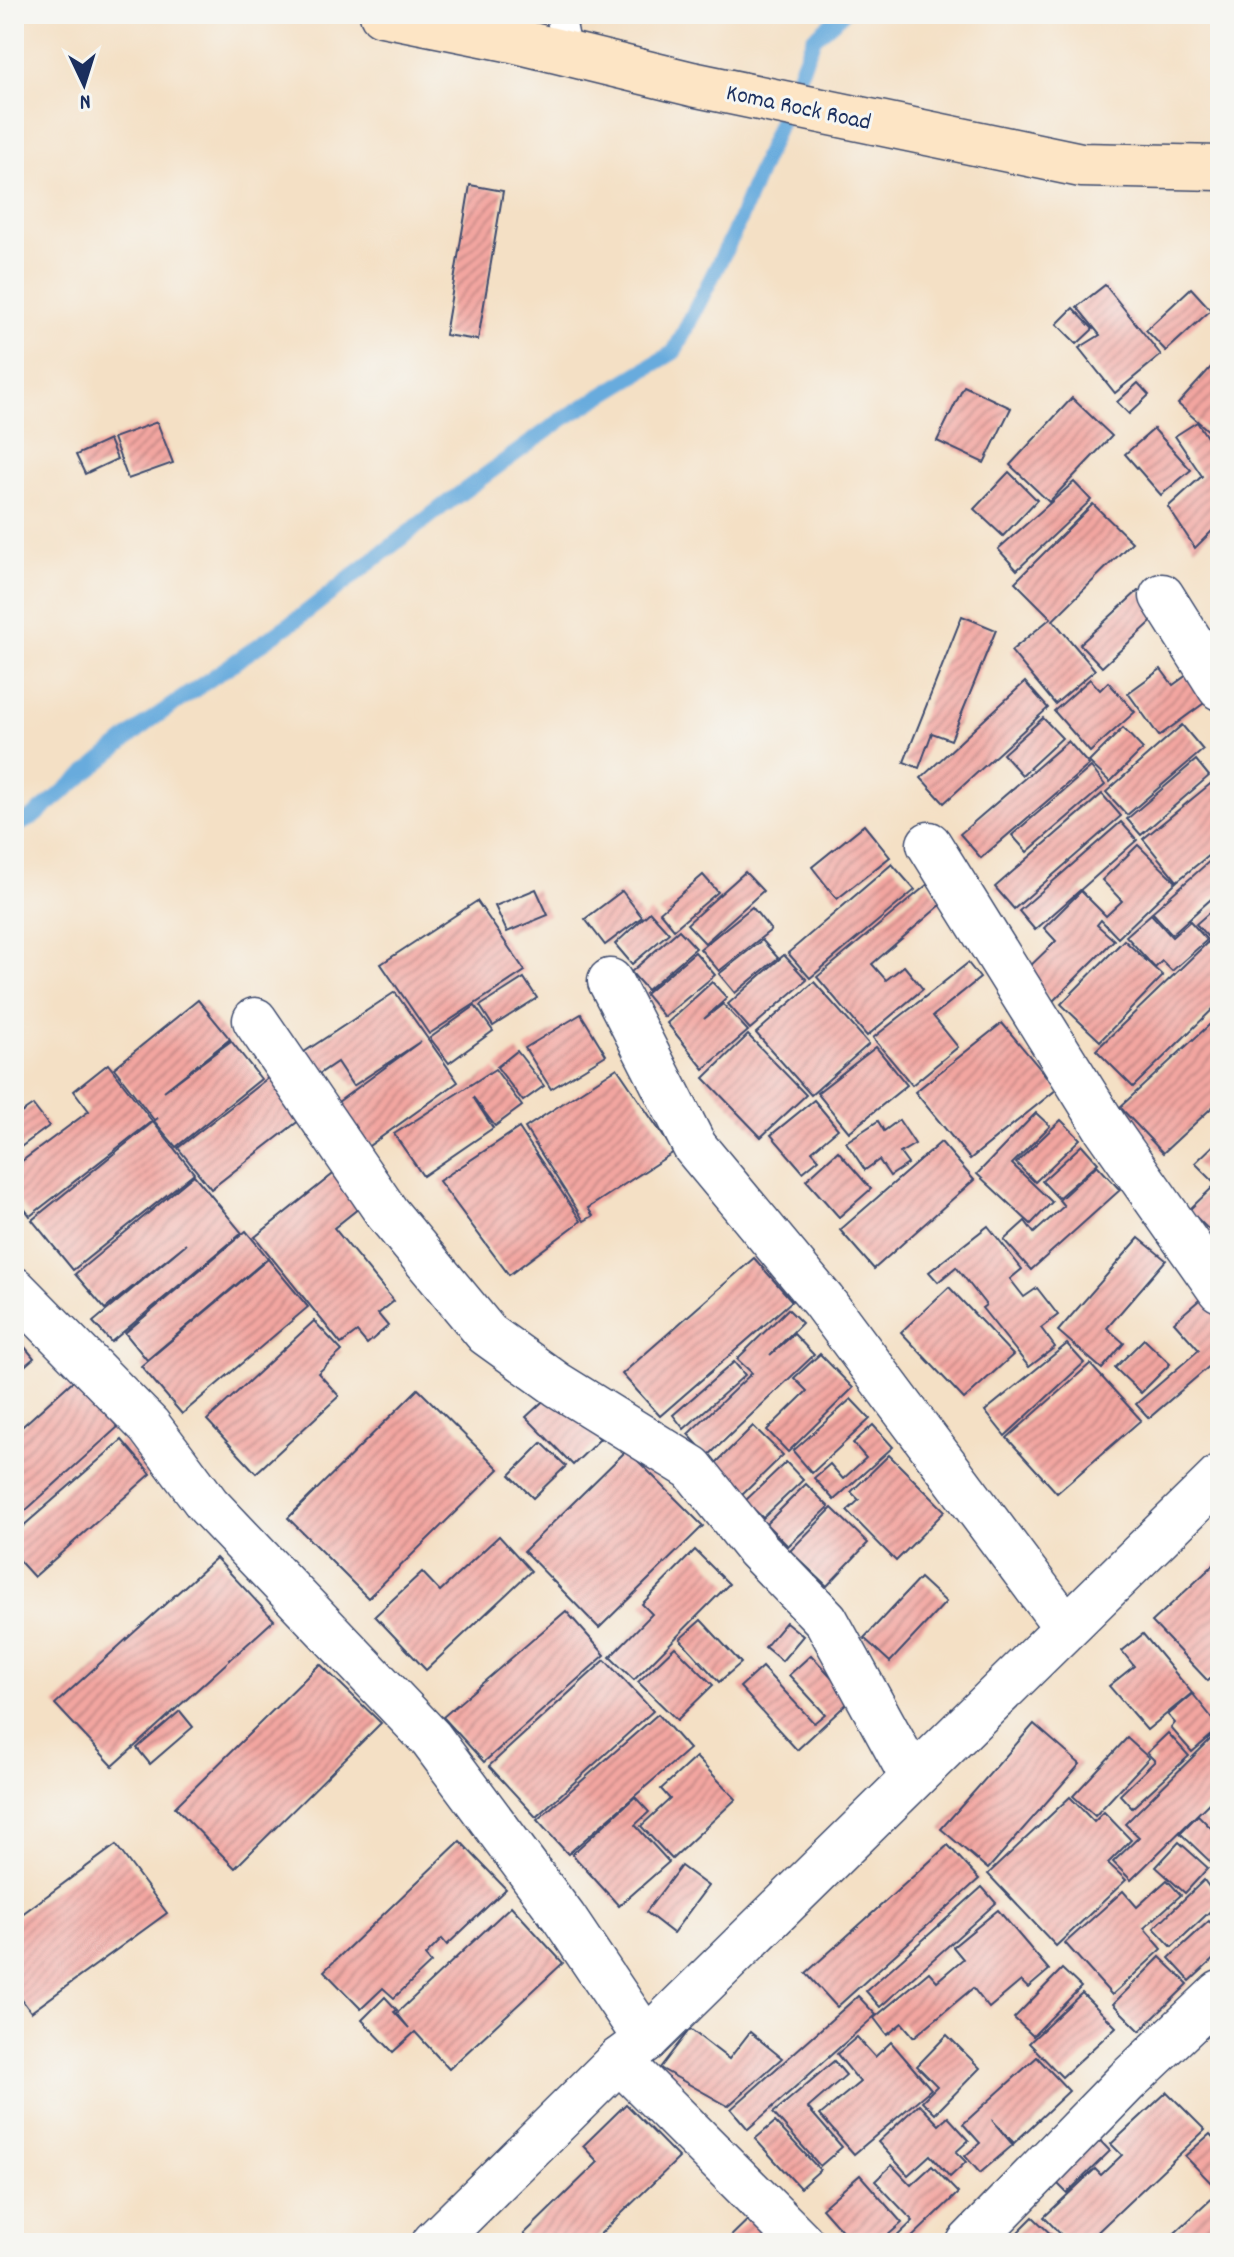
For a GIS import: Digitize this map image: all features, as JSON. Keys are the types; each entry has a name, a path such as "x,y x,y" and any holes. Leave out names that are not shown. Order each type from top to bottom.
{"main road":[{"name":"Koma Rock Road","path":"382,14 564,34 772,101 1081,165 1220,168"}],"street":[{"path":"1162,596 1220,688"},
{"path":"929,844 1106,1128 1220,1290"},
{"path":"610,981 695,1147 823,1301 1066,1627"},
{"path":"255,1020 387,1213 487,1334 558,1385 692,1468 757,1549 826,1620 912,1777"},
{"path":"14,1289 149,1426 208,1505 431,1739 564,1918 632,2050 802,2243"},
{"path":"434,2243 1220,1477"},
{"path":"969,2243 1127,2081 1220,1993"}],"building":[{"path":"470,185 503,191 478,340 445,335"},
{"path":"1105,285 1161,355 1115,393 1079,348 1100,335 1077,307"},
{"path":"1191,288 1211,310 1166,351 1146,330"},
{"path":"1073,308 1093,329 1077,344 1057,324"},
{"path":"1220,357 1220,441 1178,404"},
{"path":"1138,383 1149,395 1129,414 1117,402"},
{"path":"964,386 1011,408 984,463 937,441"},
{"path":"1072,398 1112,436 1049,502 1010,465"},
{"path":"157,422 173,463 128,479 113,438"},
{"path":"1197,422 1220,457 1220,523 1195,548 1168,507 1202,476 1175,436"},
{"path":"1154,429 1191,470 1161,495 1125,454"},
{"path":"109,440 117,459 85,474 76,455"},
{"path":"1009,472 1037,500 1003,536 974,509"},
{"path":"1074,482 1091,500 1017,570 998,549"},
{"path":"1093,504 1132,542 1053,620 1095,670 1055,704 1011,651 1051,618 1015,582"},
{"path":"1138,591 1160,614 1102,667 1080,644"},
{"path":"962,616 996,630 951,740 932,733 919,768 904,762"},
{"path":"1161,669 1173,685 1191,672 1211,698 1159,736 1128,693"},
{"path":"1090,679 1100,690 1108,682 1135,712 1090,752 1054,711"},
{"path":"1025,682 1048,708 944,803 921,778"},
{"path":"1043,718 1062,738 1022,775 1003,754"},
{"path":"1182,725 1203,750 1127,815 1106,792"},
{"path":"1123,728 1143,749 1110,782 1089,762"},
{"path":"1068,741 1089,765 981,858 960,834"},
{"path":"1196,760 1209,776 1141,835 1127,819"},
{"path":"1091,767 1105,785 1027,852 1012,835"},
{"path":"1220,776 1220,846 1177,881 1143,839"},
{"path":"1102,794 1121,816 1014,909 995,887"},
{"path":"1121,822 1137,840 1035,930 1019,911"},
{"path":"864,825 890,857 837,899 812,867"},
{"path":"1138,845 1176,882 1118,938 1101,920 1097,925 1114,940 1053,1001 1024,972 1056,941 1044,928 1081,891 1106,916 1122,901 1102,880"},
{"path":"1213,858 1220,865 1220,891 1172,934 1152,912"},
{"path":"892,864 915,890 810,978 788,953"},
{"path":"745,872 763,891 705,943 687,924"},
{"path":"703,875 718,892 674,929 660,912"},
{"path":"928,884 943,903 872,964 886,980 904,966 923,989 867,1036 817,977"},
{"path":"536,889 548,915 507,932 495,906"},
{"path":"622,891 642,917 605,945 585,919"},
{"path":"477,901 525,971 429,1034 381,964"},
{"path":"1220,903 1220,950 1196,924"},
{"path":"752,907 771,930 719,971 700,949"},
{"path":"650,912 669,933 632,964 615,944"},
{"path":"1151,914 1172,937 1190,921 1207,940 1172,971 1162,961 1155,968 1126,936"},
{"path":"679,930 696,948 647,990 631,972"},
{"path":"762,940 778,958 735,993 719,974"},
{"path":"1124,940 1163,976 1100,1041 1061,1004"},
{"path":"1208,942 1220,955 1220,1002 1133,1087 1096,1050"},
{"path":"695,952 715,975 664,1017 645,994"},
{"path":"784,955 807,980 750,1029 728,1004"},
{"path":"968,963 980,978 933,1016 958,1047 912,1085 873,1038"},
{"path":"524,978 537,998 493,1026 480,1006"},
{"path":"712,982 727,998 704,1019 723,1004 748,1031 704,1069 667,1023"},
{"path":"814,982 869,1044 811,1095 756,1033"},
{"path":"395,992 458,1082 366,1148 334,1105 421,1041 353,1086 337,1062 313,1078 298,1056"},
{"path":"198,1000 230,1039 164,1091 231,1041 261,1079 176,1147 154,1121 158,1118 154,1120 114,1068"},
{"path":"475,1006 493,1031 449,1063 430,1038"},
{"path":"581,1014 606,1055 551,1089 525,1048"},
{"path":"1220,1015 1220,1100 1163,1153 1120,1107"},
{"path":"1002,1023 1057,1089 970,1159 915,1092"},
{"path":"748,1035 806,1095 761,1137 704,1078"},
{"path":"876,1047 907,1085 849,1132 817,1093"},
{"path":"517,1051 544,1086 523,1101 497,1067"},
{"path":"108,1064 152,1121 30,1216 14,1195 14,1167 89,1111 74,1091"},
{"path":"617,1068 674,1152 588,1208 593,1216 584,1221 525,1128"},
{"path":"495,1069 522,1106 495,1126 473,1097 493,1128 423,1176 394,1134"},
{"path":"273,1074 305,1116 211,1189 178,1148"},
{"path":"814,1100 838,1129 812,1151 819,1159 803,1172 771,1135"},
{"path":"33,1105 49,1126 14,1152 14,1118"},
{"path":"1036,1113 1050,1126 1012,1164 1052,1202 1031,1224 977,1174"},
{"path":"899,1120 915,1144 900,1153 908,1164 890,1176 879,1160 865,1170 846,1142 878,1121 884,1131"},
{"path":"1061,1120 1080,1139 1035,1182 1016,1163"},
{"path":"153,1122 194,1173 73,1270 32,1220"},
{"path":"519,1128 581,1221 509,1275 439,1181"},
{"path":"1220,1139 1220,1226 1212,1233 1189,1210 1216,1184 1195,1163"},
{"path":"941,1142 974,1180 874,1269 840,1230"},
{"path":"1082,1145 1098,1163 1058,1198 1042,1181"},
{"path":"838,1151 871,1189 839,1217 806,1180"},
{"path":"1097,1165 1120,1190 1031,1270 1004,1240 1025,1221 1034,1233 1064,1206 1059,1200"},
{"path":"337,1171 364,1204 334,1228 394,1301 378,1314 388,1326 367,1344 357,1332 341,1344 255,1237"},
{"path":"194,1175 242,1233 111,1342 93,1322 186,1244 105,1309 75,1274"},
{"path":"988,1226 1022,1269 1010,1279 1024,1297 1037,1288 1058,1315 1041,1328 1055,1347 1029,1367 982,1308 986,1305 956,1267 938,1282 929,1272"},
{"path":"246,1231 268,1258 147,1360 125,1333"},
{"path":"1139,1238 1166,1260 1107,1328 1124,1343 1102,1369 1058,1331"},
{"path":"754,1258 792,1301 660,1416 622,1374"},
{"path":"268,1259 308,1307 182,1414 141,1366"},
{"path":"949,1287 1013,1355 964,1399 901,1332"},
{"path":"1205,1295 1220,1312 1220,1357 1149,1418 1136,1404 1199,1350 1174,1322"},
{"path":"788,1309 802,1323 770,1355 794,1334 814,1355 708,1456 688,1434 752,1373 737,1359"},
{"path":"314,1321 342,1351 318,1373 339,1396 256,1473 207,1420"},
{"path":"14,1334 34,1358 14,1375"},
{"path":"1144,1339 1170,1364 1141,1393 1115,1368"},
{"path":"1067,1344 1084,1363 1005,1436 985,1411"},
{"path":"820,1354 853,1388 788,1452 767,1430 807,1391 794,1378"},
{"path":"734,1362 745,1375 684,1429 673,1415"},
{"path":"1090,1364 1141,1420 1057,1493 1007,1438"},
{"path":"75,1379 118,1427 14,1521 14,1434"},
{"path":"418,1389 499,1469 368,1598 288,1518"},
{"path":"553,1392 600,1439 573,1465 526,1417"},
{"path":"851,1399 870,1419 812,1473 793,1451"},
{"path":"873,1425 893,1447 834,1500 814,1478 830,1464 843,1479 866,1458 853,1443"},
{"path":"753,1426 783,1455 740,1497 711,1468"},
{"path":"122,1440 151,1474 34,1577 14,1555 14,1534"},
{"path":"542,1443 566,1466 533,1498 510,1475"},
{"path":"627,1450 703,1526 599,1628 524,1551"},
{"path":"889,1455 945,1511 896,1561 847,1511 859,1500 851,1492"},
{"path":"786,1462 803,1480 763,1518 745,1501"},
{"path":"806,1484 829,1507 788,1546 766,1524"},
{"path":"832,1508 868,1543 827,1586 790,1551"},
{"path":"499,1536 531,1571 426,1670 375,1616 422,1572 440,1591"},
{"path":"695,1550 729,1584 634,1680 610,1657 652,1614 642,1604"},
{"path":"216,1558 274,1620 113,1766 55,1704"},
{"path":"1220,1559 1220,1670 1208,1681 1152,1622"},
{"path":"920,1578 946,1602 890,1662 864,1638"},
{"path":"566,1611 605,1655 484,1762 443,1717"},
{"path":"701,1620 741,1663 719,1682 680,1639"},
{"path":"786,1622 803,1636 782,1661 765,1647"},
{"path":"1143,1634 1192,1693 1147,1730 1109,1686 1134,1666 1122,1651"},
{"path":"675,1647 713,1685 677,1720 638,1682"},
{"path":"811,1655 852,1699 797,1750 740,1687 762,1667 814,1723 825,1714 789,1675"},
{"path":"605,1660 653,1711 536,1817 489,1766"},
{"path":"320,1664 381,1723 235,1868 175,1807"},
{"path":"1193,1694 1220,1728 1192,1752 1171,1728 1175,1723 1168,1715"},
{"path":"180,1711 193,1727 150,1764 137,1748"},
{"path":"658,1714 689,1749 568,1854 537,1820"},
{"path":"1034,1724 1080,1764 988,1869 941,1829"},
{"path":"1220,1730 1220,1792 1131,1880 1113,1862 1139,1837 1125,1824"},
{"path":"1168,1733 1189,1756 1132,1808 1120,1795 1155,1761 1147,1753"},
{"path":"1127,1738 1149,1758 1095,1816 1073,1796"},
{"path":"696,1757 736,1799 672,1859 641,1826 670,1799 661,1789"},
{"path":"635,1797 649,1812 635,1825 669,1862 619,1906 572,1854"},
{"path":"1070,1797 1094,1822 1104,1812 1131,1840 1108,1863 1126,1880 1056,1946 988,1874"},
{"path":"1198,1815 1220,1837 1220,1871 1180,1833"},
{"path":"460,1841 506,1889 447,1945 442,1939 425,1956 431,1963 394,1998 383,1988 361,2009 324,1971"},
{"path":"1179,1842 1208,1868 1185,1893 1156,1867"},
{"path":"116,1845 167,1913 31,2012 14,1989 14,1920"},
{"path":"948,1845 979,1879 837,2007 806,1973"},
{"path":"681,1866 708,1886 673,1933 646,1912"},
{"path":"1167,1880 1181,1895 1144,1928 1162,1949 1112,1995 1065,1943 1123,1891 1137,1907"},
{"path":"1204,1880 1220,1902 1172,1947 1154,1928"},
{"path":"982,1887 996,1903 880,2007 866,1991"},
{"path":"511,1906 563,1963 449,2069 415,2032 393,2052 362,2020 385,1997 397,2010 394,2012 409,2028 397,2013"},
{"path":"998,1910 1049,1970 1028,1988 1021,1981 989,2008 973,1988 914,2037 902,2023 887,2035 874,2018 929,1972 937,1981 963,1959 953,1947"},
{"path":"1209,1921 1220,1932 1220,1953 1190,1981 1169,1958"},
{"path":"1160,1957 1188,1984 1140,2031 1113,2004"},
{"path":"1062,1969 1081,1987 1033,2036 1014,2018"},
{"path":"1082,1993 1116,2027 1062,2077 1029,2043"},
{"path":"858,1996 876,2015 748,2129 731,2109"},
{"path":"690,2029 729,2059 750,2032 782,2058 728,2106 660,2068"},
{"path":"947,2035 980,2068 935,2114 922,2101 937,2086 917,2066"},
{"path":"857,2037 875,2057 891,2042 931,2089 854,2154 820,2115 860,2082 837,2054"},
{"path":"1037,2057 1069,2091 1014,2143 992,2120 1013,2145 980,2173 965,2156 980,2143 963,2124"},
{"path":"834,2061 846,2075 808,2108 842,2147 820,2166 773,2113"},
{"path":"1167,2092 1205,2130 1086,2243 1069,2243 1044,2217 1095,2169 1101,2175 1122,2155 1111,2144"},
{"path":"626,2104 679,2158 591,2243 533,2243 524,2234 598,2162 583,2146"},
{"path":"919,2104 939,2125 948,2117 969,2140 956,2152 966,2162 950,2177 930,2155 908,2175 878,2142"},
{"path":"775,2122 820,2170 800,2188 755,2139"},
{"path":"1089,2129 1110,2151 1067,2193 1045,2171"},
{"path":"1210,2134 1220,2145 1220,2181 1214,2186 1185,2156"},
{"path":"892,2165 911,2185 932,2166 958,2193 906,2243 890,2243 913,2221 875,2181"},
{"path":"860,2175 902,2223 879,2243 853,2243 822,2208"},
{"path":"1220,2191 1220,2243 1164,2243"},
{"path":"760,2208 794,2243 724,2243"},
{"path":"1033,2217 1060,2243 1007,2243"}],"waterway":[{"path":"14,827 33,817 148,722 300,617 443,506 563,419 674,352 733,235 814,38 842,14"}]}
